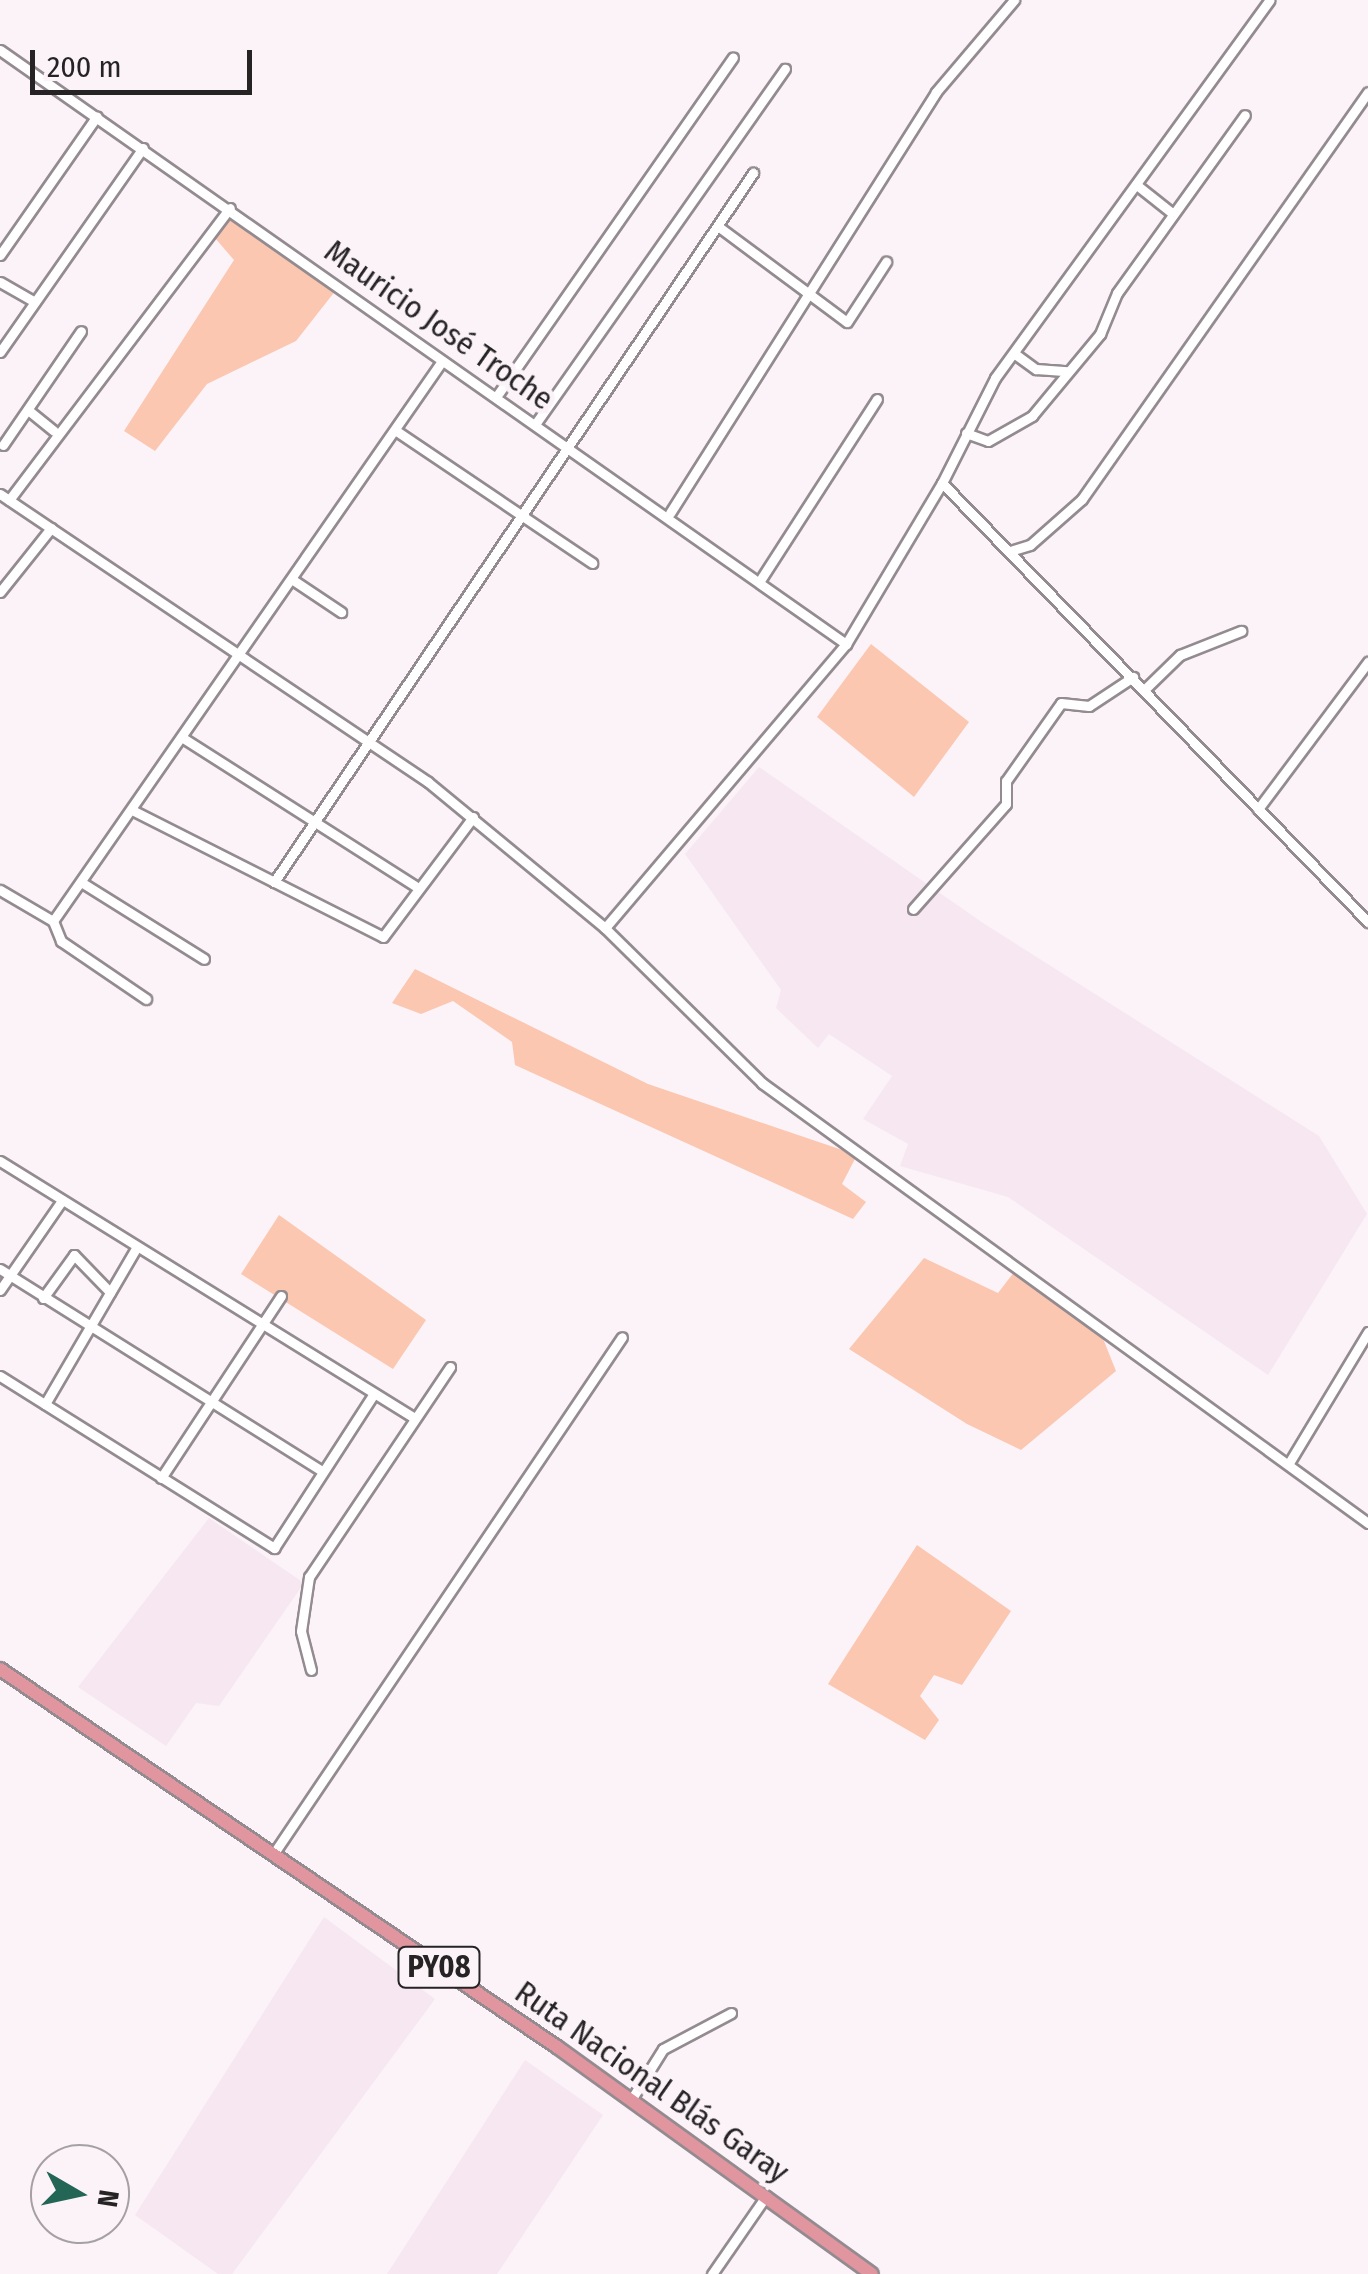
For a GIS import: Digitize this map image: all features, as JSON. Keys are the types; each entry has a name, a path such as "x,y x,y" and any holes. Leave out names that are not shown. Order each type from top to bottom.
{"highway":[{"name":"Ruta Nacional Blás Garay","path":"0,1669 631,2100 872,2274"}],"street":[{"path":"670,513 936,92 1014,0"},
{"path":"605,928 846,644 1015,354 1270,0"},
{"name":"Mauricio José Troche","path":"0,50 230,208 442,361 670,513 846,644"},
{"path":"496,397 733,57"},
{"path":"536,424 785,69"},
{"path":"1010,550 1030,545 1082,499 1368,92"},
{"path":"966,433 988,441 1032,416 1069,370 1172,213 1245,115"},
{"path":"0,255 97,116"},
{"path":"0,352 143,148"},
{"path":"274,882 753,173"},
{"path":"1138,186 1172,213"},
{"path":"230,208 76,421 54,431 4,497 368,738 473,817 605,928 762,1082 1368,1522"},
{"path":"719,227 847,322 886,262"},
{"path":"0,282 35,302"},
{"path":"3,445 81,331"},
{"path":"1015,354 1036,370 1069,370"},
{"path":"54,921 242,655 442,361"},
{"path":"761,579 877,399"},
{"path":"28,410 54,431"},
{"path":"395,430 592,563"},
{"path":"942,483 1368,922"},
{"path":"0,592 51,528"},
{"path":"293,580 341,612"},
{"path":"1145,689 1180,655 1240,631"},
{"path":"1258,809 1368,662"},
{"path":"914,909 1006,804 1006,781 1060,703 1088,706 1133,676"},
{"path":"183,738 317,818 415,886"},
{"path":"132,810 383,937 415,886 473,817"},
{"path":"81,882 204,959"},
{"path":"0,890 54,921 60,941 146,999"},
{"path":"0,1161 414,1418"},
{"path":"0,1290 61,1202"},
{"path":"44,1404 94,1329 136,1248"},
{"path":"43,1298 74,1255 110,1292"},
{"path":"0,1269 323,1472"},
{"path":"161,1478 281,1296"},
{"path":"1289,1463 1368,1332"},
{"path":"274,1854 622,1337"},
{"path":"310,1670 301,1630 309,1577 450,1367"},
{"path":"0,1376 274,1548 373,1395"},
{"path":"631,2100 663,2049 731,2012"},
{"path":"712,2274 766,2196"}],"shaded area":[{"path":"232,215 336,290 296,341 207,384 155,451 124,431 234,260 215,238"},
{"path":"871,644 969,722 914,797 817,717"},
{"path":"759,767 983,923 1319,1136 1367,1214 1268,1375 1008,1197 900,1166 908,1144 863,1119 892,1076 829,1034 818,1048 776,1008 781,990 685,854"},
{"path":"415,969 648,1084 857,1155 842,1184 866,1202 853,1219 515,1065 512,1042 453,1001 421,1014 392,1003"},
{"path":"279,1215 426,1320 393,1369 241,1274"},
{"path":"924,1258 998,1293 1018,1267 1098,1326 1116,1371 1021,1450 967,1424 849,1349"},
{"path":"209,1518 304,1583 219,1706 196,1703 166,1746 78,1687"},
{"path":"917,1545 1011,1611 962,1685 934,1675 920,1696 939,1720 925,1740 828,1684"},
{"path":"324,1917 435,1999 232,2274 218,2274 135,2215"},
{"path":"525,2060 603,2115 497,2274 387,2274"}]}
